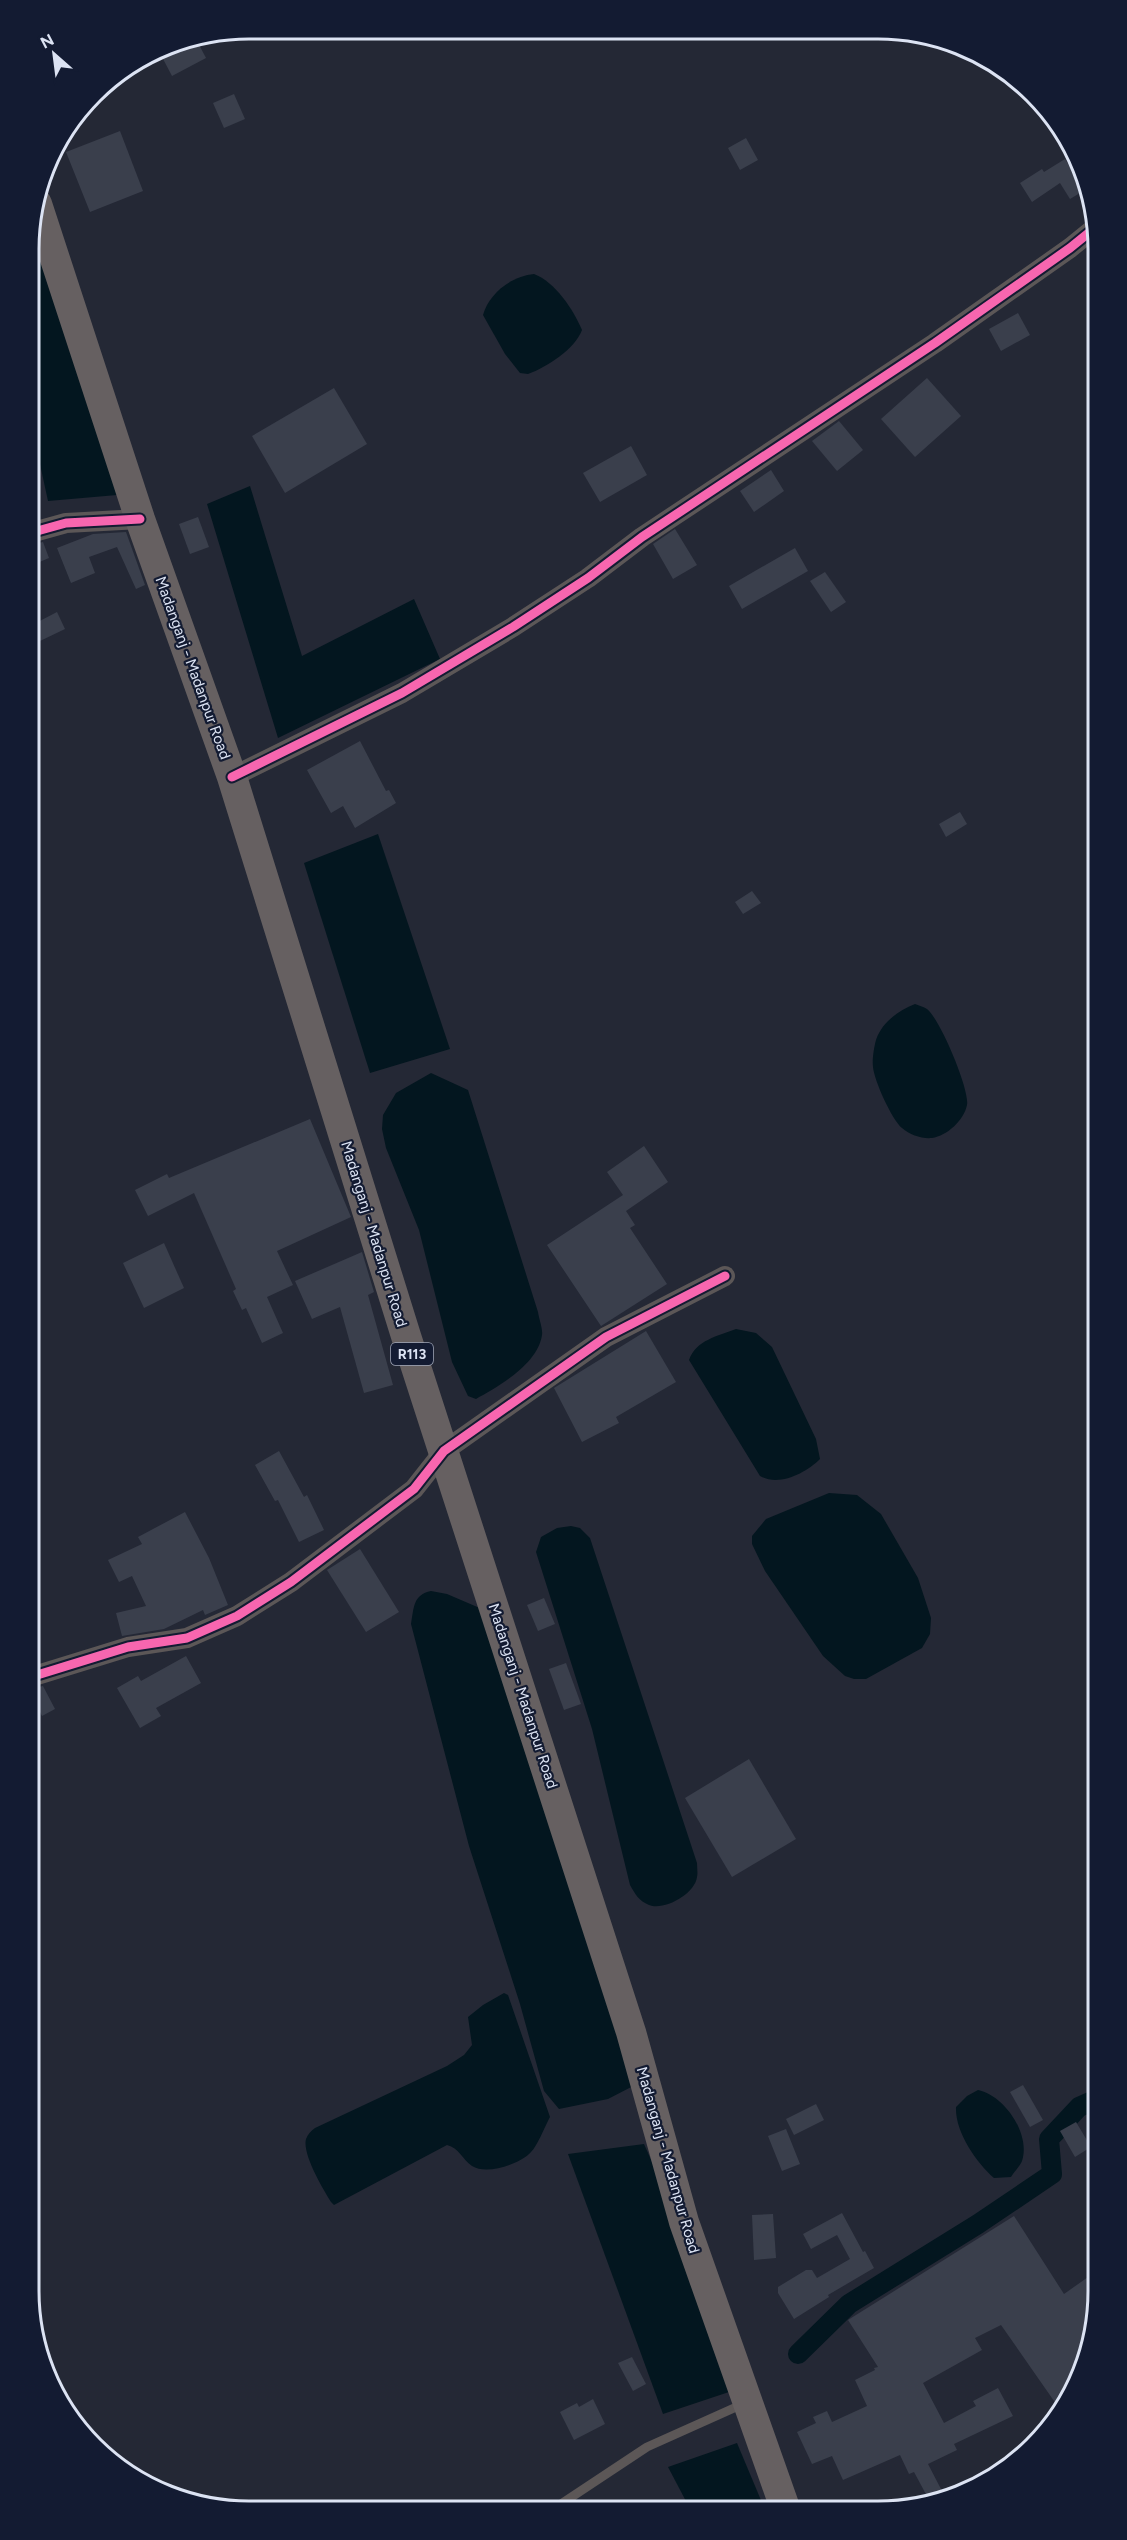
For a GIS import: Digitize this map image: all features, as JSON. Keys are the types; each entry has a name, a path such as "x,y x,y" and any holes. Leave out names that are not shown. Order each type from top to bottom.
{"main road":[{"name":"Madanganj - Madanpur Road","path":"42,218 140,519 232,777 444,1451 631,2032 684,2222 783,2501"}],"street":[{"path":"232,777 402,693 513,627 588,578 642,537 935,343 1087,234"},
{"path":"39,530 66,523 140,519"},
{"path":"39,1674 128,1647 187,1638 237,1616 291,1581 414,1489 444,1451 606,1337 725,1276"}],"lane":[{"path":"566,2501 647,2447 748,2402"}],"water":[{"path":"43,256 117,495 48,501 39,460 39,257"},
{"path":"534,274 549,283 562,297 582,330 573,344 560,356 528,374 520,373 505,354 483,315 490,300 502,287 518,278"},
{"path":"250,486 302,656 414,599 440,659 278,738 207,504"},
{"path":"378,834 450,1049 370,1073 304,863"},
{"path":"915,1004 927,1009 933,1015 959,1071 967,1097 967,1105 959,1122 949,1131 932,1138 912,1135 898,1124 884,1099 873,1067 875,1043 882,1028 897,1014"},
{"path":"431,1073 468,1090 542,1330 539,1346 525,1365 476,1399 468,1396 452,1362 419,1230 386,1148 382,1129 383,1115 396,1093"},
{"path":"736,1329 756,1333 772,1347 816,1439 820,1459 792,1477 775,1480 760,1476 689,1360 692,1353 702,1343"},
{"path":"829,1493 857,1495 881,1514 918,1578 931,1618 930,1634 922,1648 866,1679 845,1676 823,1656 765,1571 752,1544 752,1536 766,1519"},
{"path":"571,1526 580,1528 590,1538 697,1863 697,1877 691,1889 678,1900 663,1906 649,1905 638,1897 630,1885 592,1729 536,1552 541,1537 557,1528"},
{"path":"431,1591 447,1594 482,1609 637,2084 608,2099 559,2109 544,2091 520,2004 469,1846 411,1624 418,1599 421,1595"},
{"path":"504,1993 508,1995 550,2117 532,2151 524,2158 501,2168 478,2169 447,2145 334,2205 307,2153 306,2139 310,2133 315,2128 447,2066 464,2055 472,2045 468,2017"},
{"path":"978,2090 997,2099 1013,2117 1019,2128 1024,2150 1022,2161 1011,2177 994,2178 974,2155 959,2126 956,2107 967,2096"},
{"path":"644,2144 664,2189 732,2391 663,2414 568,2154"},
{"path":"737,2443 761,2501 686,2501 668,2467"}],"building":[{"path":"199,45 206,58 172,76 163,58"},
{"path":"234,94 245,119 224,128 213,103"},
{"path":"120,131 143,191 90,212 66,152"},
{"path":"746,138 758,160 740,170 728,148"},
{"path":"1065,159 1073,171 1081,193 1070,199 1060,183 1032,202 1020,183 1042,169 1044,172"},
{"path":"1018,313 1030,335 1001,351 989,329"},
{"path":"927,378 961,416 915,457 881,419"},
{"path":"334,388 367,444 285,493 252,436"},
{"path":"839,421 863,450 837,471 812,441"},
{"path":"631,446 647,475 600,502 583,473"},
{"path":"771,470 784,491 754,512 740,491"},
{"path":"198,517 209,547 190,554 179,524"},
{"path":"675,529 697,565 673,579 653,544"},
{"path":"126,532 145,585 136,589 117,547 89,557 95,573 71,583 57,548 93,534"},
{"path":"43,542 49,558 39,562 39,543"},
{"path":"795,548 808,571 742,609 729,586"},
{"path":"825,572 846,602 831,612 810,581"},
{"path":"57,612 65,629 40,641 39,621"},
{"path":"360,741 386,791 389,790 396,803 355,828 343,806 331,813 307,770"},
{"path":"960,812 967,824 946,837 939,824"},
{"path":"752,891 761,903 743,914 735,902"},
{"path":"310,1119 351,1217 277,1251 293,1285 267,1297 283,1333 262,1343 246,1308 242,1310 233,1291 236,1289 194,1193 148,1216 135,1190 167,1174 169,1178"},
{"path":"644,1146 668,1182 626,1211 635,1225 630,1228 667,1284 601,1326 547,1245 623,1195 607,1172"},
{"path":"164,1243 184,1288 144,1308 123,1263"},
{"path":"362,1252 374,1292 368,1295 393,1385 364,1393 340,1307 312,1319 295,1281"},
{"path":"646,1331 676,1382 616,1417 619,1423 582,1442 554,1388"},
{"path":"279,1451 304,1497 307,1495 324,1530 299,1542 278,1500 275,1501 255,1465"},
{"path":"185,1512 209,1558 228,1605 205,1615 203,1610 164,1629 122,1636 116,1613 146,1606 132,1576 119,1582 108,1560 142,1544 138,1537"},
{"path":"360,1549 399,1612 366,1632 327,1570"},
{"path":"544,1598 555,1624 538,1631 527,1605"},
{"path":"186,1656 201,1683 156,1708 161,1716 140,1728 117,1688 138,1676 141,1681"},
{"path":"566,1663 581,1704 564,1710 549,1669"},
{"path":"43,1686 55,1709 42,1716 39,1710 39,1687"},
{"path":"749,1759 796,1839 732,1877 685,1798"},
{"path":"1023,2085 1043,2120 1030,2127 1010,2092"},
{"path":"816,2104 824,2120 794,2135 786,2119"},
{"path":"1076,2122 1088,2142 1088,2149 1075,2157 1060,2131"},
{"path":"786,2129 800,2164 782,2171 768,2136"},
{"path":"842,2213 874,2268 828,2295 829,2297 794,2319 778,2293 778,2287 806,2270 812,2270 817,2278 850,2259 837,2235 811,2249 803,2234"},
{"path":"773,2214 776,2258 754,2260 752,2215"},
{"path":"1014,2216 1064,2294 1088,2277 1088,2305 1081,2346 1072,2371 1055,2403 1001,2325 975,2338 982,2350 923,2383 944,2423 976,2406 973,2401 998,2388 1013,2416 954,2444 957,2450 928,2464 942,2491 926,2495 914,2472 909,2474 900,2455 843,2480 832,2456 812,2464 797,2432 816,2423 813,2417 827,2411 832,2422 867,2406 855,2380 878,2367 848,2320"},
{"path":"632,2357 646,2384 633,2391 618,2363"},
{"path":"593,2399 605,2424 574,2440 560,2412 577,2403 579,2407"}],"waterway":[{"path":"798,2354 849,2304 978,2224 1052,2174 1049,2139 1079,2107 1088,2103"}],"cycle path":[{"path":"232,777 402,693 513,627 588,578 642,537 935,343 1087,234"},
{"path":"39,530 66,523 140,519"},
{"path":"39,1674 128,1647 187,1638 237,1616 291,1582 414,1489 444,1451 606,1337 725,1276"}]}
